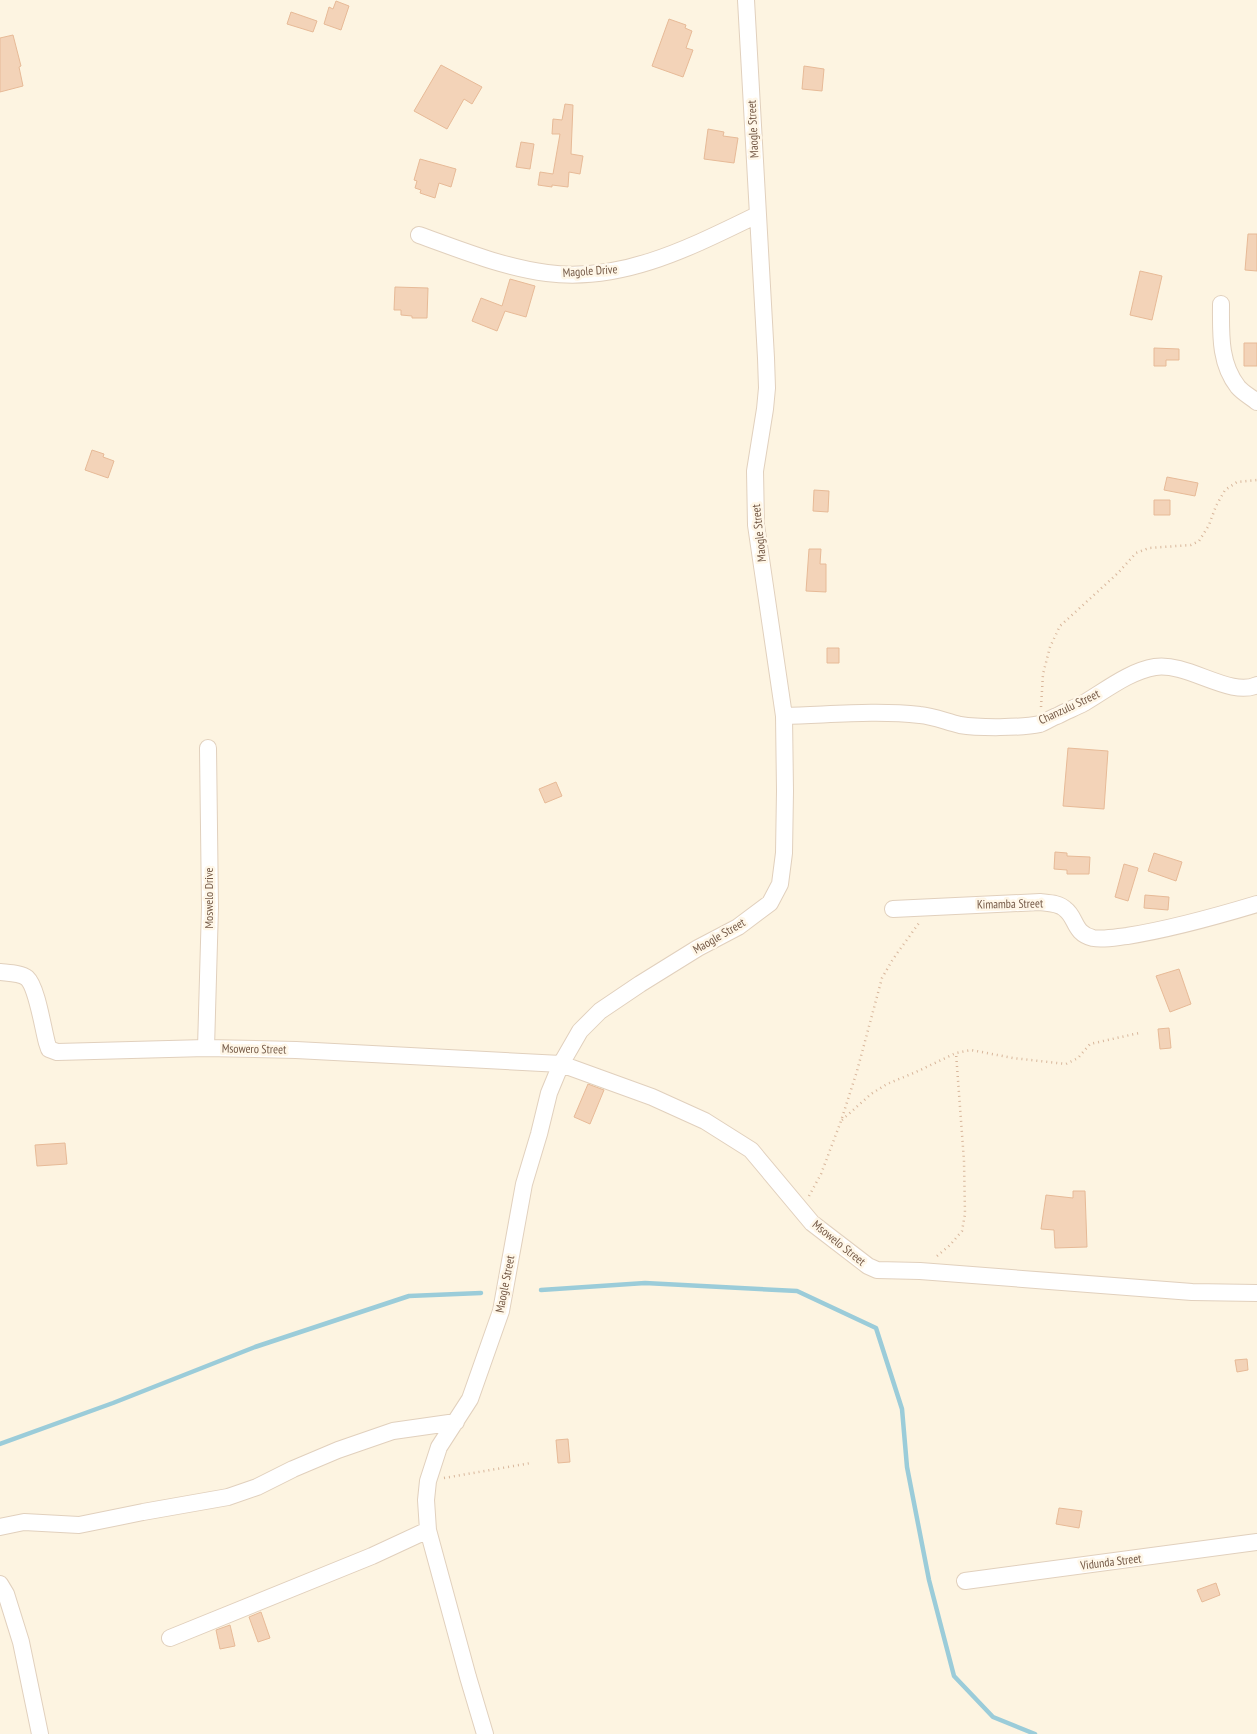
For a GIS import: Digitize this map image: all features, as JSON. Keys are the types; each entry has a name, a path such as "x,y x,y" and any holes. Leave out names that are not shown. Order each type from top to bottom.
{"street":[{"name":"Maogle Street","path":"485,1734 428,1530 426,1500 428,1481 439,1448 470,1400 501,1311 524,1184 549,1093 561,1064 580,1031 600,1011 698,948 738,927 770,903 780,884 784,853 786,791 784,716 756,524 755,471 767,388 746,0"},
{"name":"Magole Drive","path":"419,235 492,261 548,273 592,273 628,268 662,258 710,238 757,215"},
{"path":"1221,304 1221,349 1228,369 1239,388 1257,402"},
{"name":"Chanzulu Street","path":"784,716 878,713 922,715 962,725 988,727 1040,724 1081,704 1122,680 1156,667 1173,668 1239,688 1257,685"},
{"name":"Moswelo Drive","path":"206,1048 210,907 208,748"},
{"name":"Kimamba Street","path":"893,909 1040,902 1057,905 1066,909 1076,926 1084,934 1095,938 1112,938 1148,933 1257,904"},
{"name":"Msowero Street","path":"0,972 17,974 27,978 34,990 49,1049 57,1052 206,1048 384,1054 561,1064"},
{"name":"Msowelo Street","path":"561,1064 652,1097 705,1121 751,1150 812,1223 868,1266 877,1270 920,1271 1192,1292 1257,1293"},
{"path":"0,1528 24,1522 79,1525 228,1497 257,1487 292,1469 338,1450 393,1431 456,1422"},
{"path":"170,1638 372,1556 428,1530"},
{"name":"Vidunda Street","path":"965,1581 1257,1542"},
{"path":"0,1584 6,1594 21,1642 40,1734"}],"path":[{"path":"1040,724 1043,674 1050,647 1060,626 1118,573 1136,553 1149,548 1191,545 1199,541 1209,525 1216,506 1225,490 1237,482 1257,480"},
{"path":"802,1209 821,1174 841,1121 857,1072 882,978 892,958 917,925 940,906"},
{"path":"841,1121 872,1094 887,1084 956,1053 971,1050 1013,1058 1066,1064 1078,1058 1090,1044 1139,1033"},
{"path":"920,1271 950,1245 962,1231 966,1214 965,1169 956,1053"},
{"path":"428,1481 531,1463"}],"building":[{"path":"336,1 349,6 341,30 324,24 329,7 333,9"},
{"path":"291,12 317,21 313,32 287,24"},
{"path":"669,19 686,25 685,28 692,31 686,48 693,50 683,77 652,66"},
{"path":"13,35 21,66 19,67 23,86 0,92 0,38"},
{"path":"441,65 482,87 472,104 464,99 447,129 414,111"},
{"path":"804,66 824,69 822,91 802,89"},
{"path":"565,104 573,105 571,154 583,156 580,174 569,172 568,187 538,185 540,172 553,174 560,134 552,134 553,119 562,120"},
{"path":"708,129 724,132 723,136 738,138 734,163 704,159"},
{"path":"521,142 534,144 530,169 516,167"},
{"path":"420,159 456,169 451,187 439,183 435,198 420,193 421,190 415,188 417,181 414,180"},
{"path":"1248,234 1257,234 1257,271 1245,270"},
{"path":"1140,271 1162,276 1152,320 1130,315"},
{"path":"510,279 535,286 526,317 505,311 497,331 472,321 481,298 502,306"},
{"path":"395,287 428,288 427,318 412,318 412,316 401,315 401,310 394,310"},
{"path":"1244,343 1257,343 1257,366 1244,366"},
{"path":"1154,348 1179,349 1179,360 1166,360 1166,366 1154,366"},
{"path":"92,450 104,454 103,457 114,461 108,478 85,470"},
{"path":"1167,477 1198,483 1195,496 1164,490"},
{"path":"814,490 829,491 828,512 813,511"},
{"path":"1154,500 1170,500 1170,515 1154,515"},
{"path":"809,549 821,549 820,564 826,564 826,592 806,591"},
{"path":"827,648 839,648 839,663 827,663"},
{"path":"1068,748 1108,751 1104,809 1063,806"},
{"path":"556,782 562,796 545,803 539,789"},
{"path":"1055,852 1067,853 1067,856 1090,857 1089,874 1067,874 1067,870 1054,869"},
{"path":"1154,853 1182,862 1176,881 1148,871"},
{"path":"1124,864 1138,868 1128,901 1115,897"},
{"path":"1145,895 1169,897 1168,910 1144,908"},
{"path":"1179,969 1191,1004 1170,1012 1156,976"},
{"path":"1169,1028 1171,1048 1160,1049 1158,1029"},
{"path":"588,1084 604,1090 590,1124 574,1117"},
{"path":"65,1143 67,1164 37,1166 35,1145"},
{"path":"1073,1191 1085,1191 1087,1247 1055,1248 1054,1230 1041,1229 1046,1195 1073,1198"},
{"path":"1247,1359 1248,1370 1237,1372 1235,1360"},
{"path":"568,1439 570,1462 558,1463 556,1440"},
{"path":"1059,1508 1082,1511 1079,1528 1056,1524"},
{"path":"1216,1583 1220,1595 1202,1602 1197,1590"},
{"path":"261,1612 270,1638 258,1642 249,1617"},
{"path":"230,1625 235,1646 220,1649 216,1630"}],"waterway":[{"path":"541,1290 645,1283 797,1291 876,1328 902,1409 907,1467 929,1580 954,1676 993,1717 1035,1734"},
{"path":"0,1444 113,1403 255,1347 409,1296 481,1293"}]}
